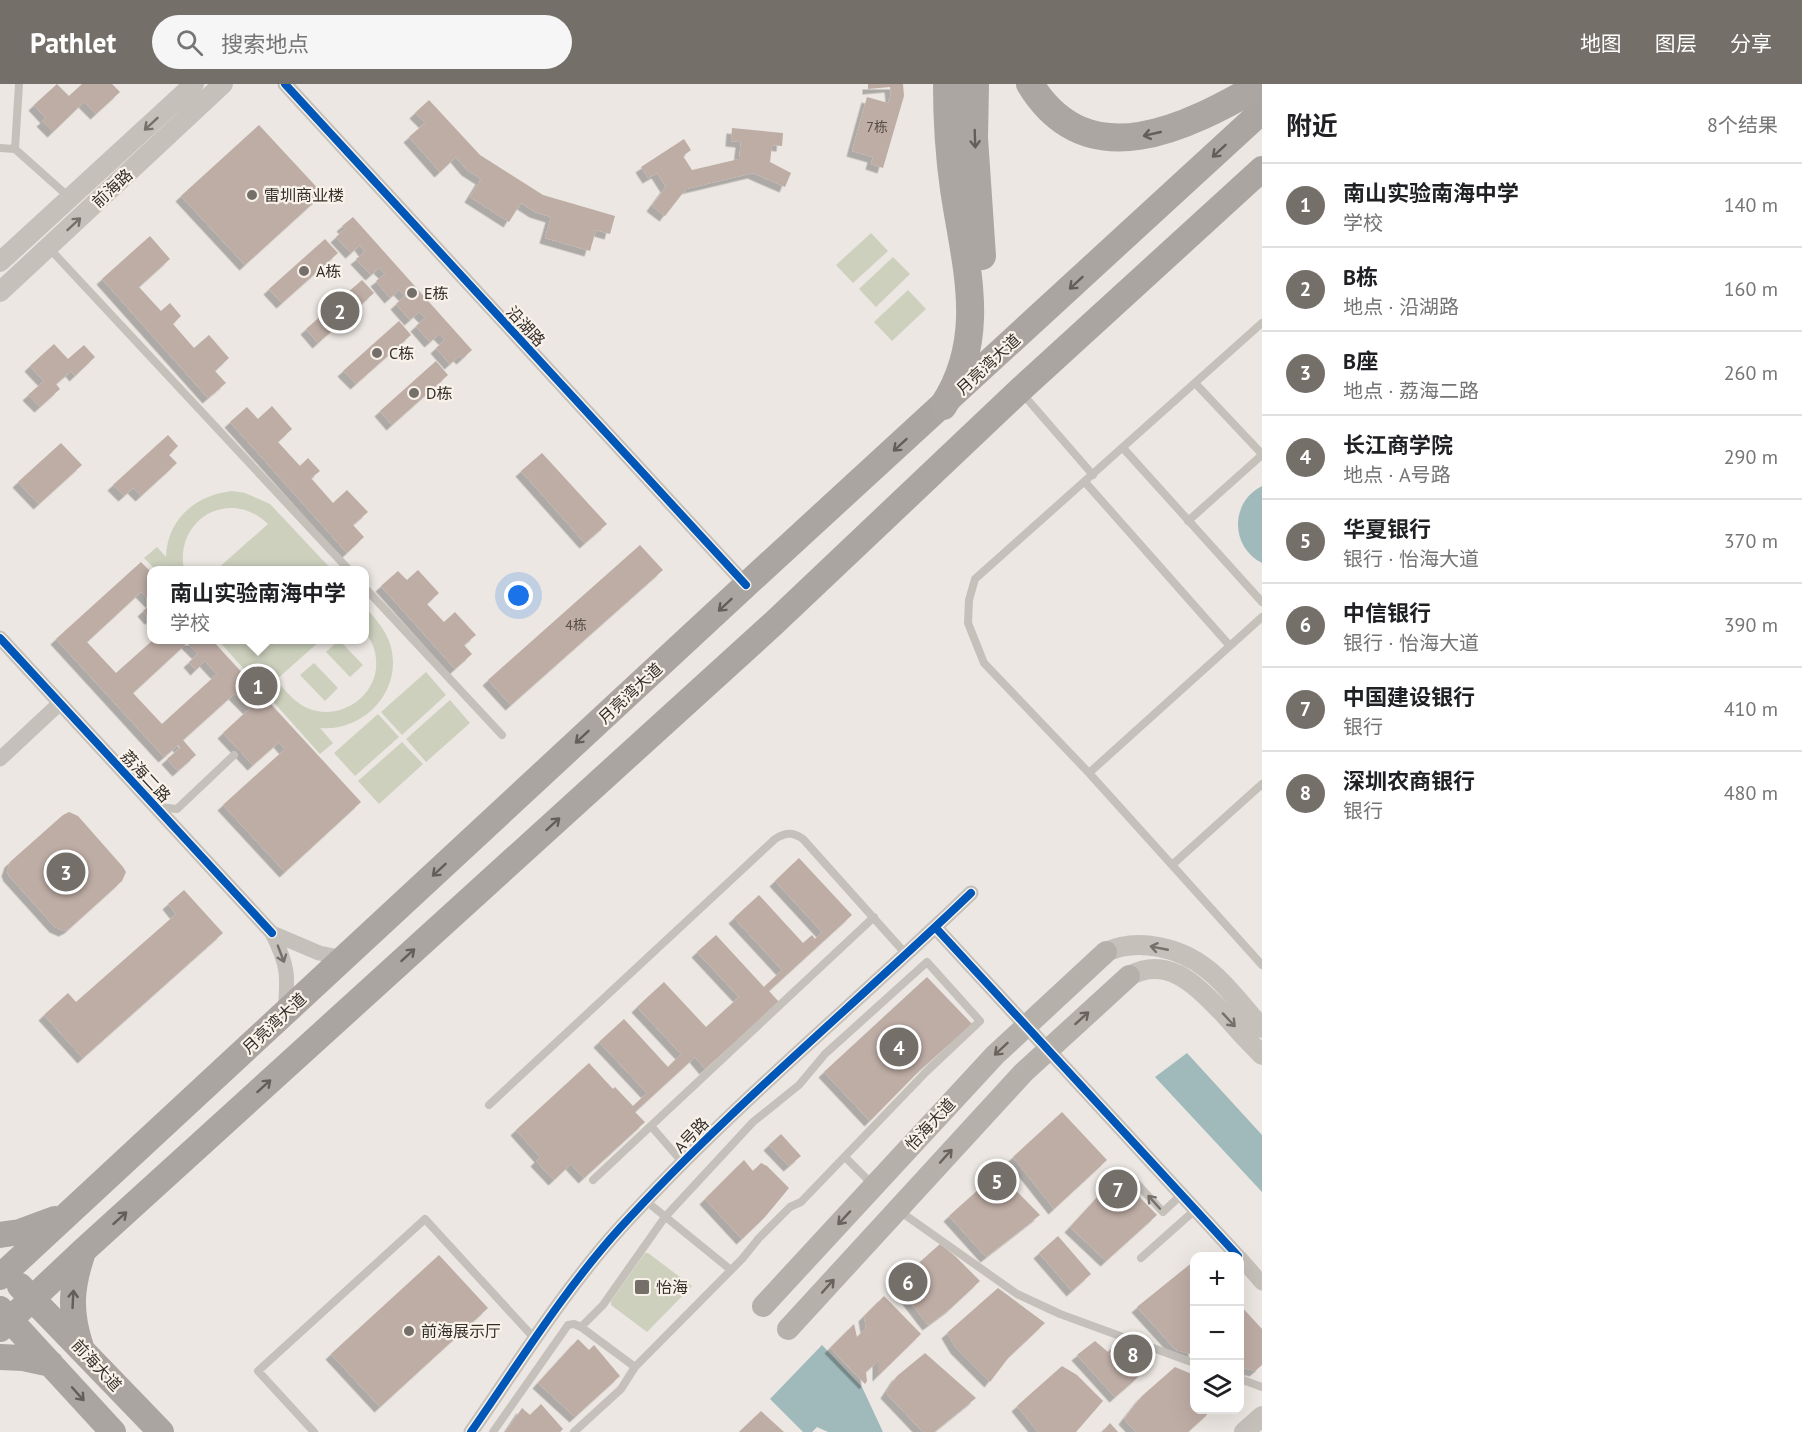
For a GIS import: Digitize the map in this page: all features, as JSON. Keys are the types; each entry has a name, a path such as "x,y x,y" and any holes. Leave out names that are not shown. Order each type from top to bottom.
{"highway":[{"path":"947,84 948,133 954,188 968,269 971,311 969,341"},
{"path":"943,406 961,374 977,315 982,264 974,138 975,84"},
{"path":"1030,84 1040,101 1072,127 1110,138 1137,137 1167,130 1230,103 1262,84"}],"main road":[{"name":"月亮湾大道","path":"2,1272 72,1211 746,585 1262,111"},
{"path":"3,1319 33,1299 774,622 1020,390 1262,168"},
{"name":"怡海大道","path":"763,1306 967,1084 1106,952"},
{"name":"怡海大道","path":"788,1329 996,1101 1047,1049 1129,976"},
{"path":"0,1235 38,1226 72,1211"},
{"path":"81,1348 73,1319 73,1296 74,1283 84,1250"},
{"name":"前海大道","path":"2,1272 33,1299 161,1432"},
{"name":"前海大道","path":"3,1319 51,1364 113,1432"},
{"path":"0,1357 23,1358 51,1364"}],"street":[{"name":"前海路","path":"0,262 194,84"},
{"name":"前海路","path":"0,292 223,84"},
{"name":"沿湖路","path":"285,84 746,585"},
{"name":"荔海二路","path":"0,638 272,933 284,957 288,979 285,1013"},
{"path":"0,759 60,703"},
{"name":"A号路","path":"471,1432 591,1261 646,1201 757,1089 971,893"},
{"path":"935,927 1234,1252"},
{"name":"荔海二路","path":"272,933 319,953 344,958"},
{"path":"1106,952 1129,945 1157,947 1184,955 1262,1055"},
{"path":"1129,976 1143,970 1165,970 1202,977 1262,1028"},
{"path":"1244,1262 1262,1282"},
{"path":"1244,1432 1262,1416"}],"lane":[{"path":"15,148 19,84"},
{"path":"0,148 15,148 70,198"},
{"path":"49,248 345,566"},
{"path":"1261,326 975,579 969,600 968,623 984,663 1089,773 1262,965"},
{"path":"1188,520 1262,454 1195,383"},
{"path":"1020,390 1093,475"},
{"path":"1123,448 1262,602"},
{"path":"1085,482 1230,646"},
{"path":"369,592 502,735"},
{"path":"1089,773 1262,617"},
{"path":"154,806 177,809 234,755"},
{"path":"1172,866 1262,784"},
{"path":"489,1105 783,834 796,834 803,839 905,953"},
{"path":"593,1180 874,917"},
{"path":"574,1432 621,1389 635,1367 731,1270 766,1230 790,1207 801,1202 926,1072 980,1021 927,962 825,1054 799,1084 753,1122 665,1216 603,1305 581,1327"},
{"path":"651,1126 683,1163"},
{"path":"845,1157 874,1186"},
{"path":"1128,1174 1163,1212 1181,1195"},
{"path":"646,1201 731,1270"},
{"path":"897,1209 1017,1294 1060,1314 1190,1362"},
{"path":"1142,1258 1195,1210"},
{"path":"314,1432 258,1371 425,1219 535,1339"},
{"path":"493,1432 565,1327 571,1324 581,1327 635,1367"},
{"path":"1244,1381 1262,1387"}],"green space":[{"path":"871,233 888,251 853,283 836,265"},
{"path":"893,257 910,274 876,307 859,289"},
{"path":"908,290 926,309 892,341 874,322"},
{"path":"232,491 245,493 270,504 328,566 221,566 268,524 253,513 237,508 222,509 208,514 196,523 188,536 183,552 184,566 152,566 144,558 157,547 166,557 168,543 178,520 196,504 219,493"},
{"path":"369,612 382,627 389,641 393,658 392,675 387,690 367,714 353,723 320,728 333,743 320,754 222,644 316,644 276,680 302,705 329,712 351,705 368,690 376,669 376,657 371,641"},
{"path":"335,644 343,644 363,665 350,677 326,652"},
{"path":"314,663 338,688 325,701 300,675"},
{"path":"426,672 446,695 402,735 381,712"},
{"path":"450,700 470,723 426,762 406,739"},
{"path":"378,714 399,737 355,776 334,753"},
{"path":"402,742 423,764 379,804 358,781"},
{"path":"645,1253 692,1286 647,1332 611,1305 611,1301"}],"water":[{"path":"1262,486 1262,563 1244,546 1238,524 1244,503"},
{"path":"1187,1053 1262,1135 1262,1192 1155,1077"},
{"path":"822,1345 862,1387 883,1432 828,1432 817,1427 812,1432 803,1432 770,1399"}],"building":[{"path":"57,84 69,96 82,84 112,84 120,92 96,114 84,102 53,132 42,121 46,118 34,105"},
{"path":"868,84 903,84 904,96 883,168 871,164 873,157 852,151 867,97 888,103 891,95 890,87 868,89"},
{"path":"429,100 480,155 543,195 615,216 610,234 596,230 590,251 545,238 551,217 535,212 521,203 509,222 470,197 481,179 467,170 456,157 440,172 409,137 425,123 415,113"},
{"name":"雷圳商业楼","path":"259,125 323,194 245,265 181,196"},
{"path":"732,128 783,133 782,146 772,145 770,162 791,173 785,187 753,173 686,189 665,216 652,206 666,187 657,173 648,178 641,167 684,139 691,150 683,156 692,170 739,159 741,142 731,141"},
{"name":"E栋","path":"353,217 472,350 462,359 459,356 450,364 436,348 445,340 439,334 430,342 416,326 425,318 419,312 410,320 396,304 405,296 399,290 390,298 376,281 385,274 379,268 371,275 356,259 365,252 360,245 351,253 336,237 345,229 342,226"},
{"path":"150,236 170,259 139,287 161,311 170,303 181,316 173,324 194,348 209,335 229,358 215,371 226,383 208,398 102,279"},
{"name":"A栋","path":"325,239 338,253 282,303 269,289"},
{"path":"362,280 374,293 318,343 306,329"},
{"name":"C栋","path":"399,321 411,335 356,384 343,371"},
{"path":"54,344 68,359 84,345 95,357 75,376 71,371 56,384 60,389 40,407 28,395 44,381 30,366"},
{"name":"D栋","path":"436,361 448,375 392,425 380,411"},
{"path":"272,406 292,429 278,442 300,466 308,458 320,471 311,478 333,503 347,490 368,512 353,525 364,537 347,553 230,422 247,407 258,419"},
{"path":"168,435 178,446 169,455 177,463 141,496 133,488 124,496 113,485"},
{"path":"61,443 82,465 39,504 18,482"},
{"path":"542,453 607,524 585,543 521,471"},
{"path":"640,545 663,570 511,705 488,680"},
{"path":"141,562 147,568 147,598 141,592 87,642 116,673 149,644 186,644 133,693 162,724 217,674 205,661 196,670 189,662 198,654 188,644 216,644 361,802 285,872 223,805 285,749 279,742 253,765 223,733 249,709 234,694 183,740 196,755 178,771 167,759 180,748 178,745 164,757 56,639"},
{"path":"418,570 439,593 427,604 444,622 455,612 476,635 464,645 472,654 455,669 381,586 398,571 407,580"},
{"path":"69,812 78,816 126,872 122,881 64,931 55,927 7,871 10,862"},
{"path":"799,858 852,915 769,991 779,1002 705,1069 695,1057 635,1112 645,1122 584,1178 571,1164 554,1180 536,1161 540,1157 516,1130 589,1063 613,1089 615,1087 633,1106 647,1093 599,1042 624,1019 668,1067 681,1054 637,1007 664,982 706,1027 739,997 697,952 716,935 764,987 782,970 734,918 759,895 803,943 812,935 815,939 822,932 775,881"},
{"path":"184,890 223,933 83,1058 44,1015 68,993 76,1002 176,914 168,904"},
{"path":"927,977 972,1024 920,1070 870,1121 824,1072"},
{"path":"1062,1112 1107,1160 1054,1209 1013,1157"},
{"path":"781,1134 801,1156 789,1166 769,1145"},
{"path":"744,1160 753,1171 761,1163 767,1166 789,1188 765,1217 742,1239 705,1199"},
{"path":"998,1172 1040,1215 986,1257 949,1216"},
{"path":"1118,1175 1157,1215 1106,1261 1070,1227"},
{"path":"1058,1236 1091,1274 1072,1291 1039,1253"},
{"path":"940,1244 980,1281 951,1308 928,1325 898,1286 911,1270"},
{"name":"前海展示厅","path":"439,1255 488,1308 380,1407 331,1354"},
{"path":"1190,1264 1190,1354 1176,1350 1137,1307"},
{"path":"998,1288 1045,1323 1009,1357 990,1382 956,1348 947,1333"},
{"path":"884,1296 921,1334 878,1376 878,1361 866,1372 865,1384 830,1348 854,1324 857,1337 866,1328 864,1316"},
{"path":"1244,1309 1262,1329 1262,1365 1255,1371 1244,1368"},
{"path":"578,1339 589,1350 594,1345 620,1376 575,1417 538,1383"},
{"path":"1095,1341 1108,1352 1118,1342 1154,1357 1137,1378 1115,1397 1077,1355"},
{"path":"925,1353 976,1398 934,1432 923,1432 886,1393 897,1376"},
{"path":"1062,1366 1077,1375 1103,1401 1076,1432 1038,1432 1017,1406"},
{"path":"1175,1367 1190,1373 1190,1414 1208,1414 1188,1432 1136,1432 1124,1419 1142,1396"},
{"path":"541,1404 563,1429 560,1432 506,1432 522,1408 530,1415"},
{"path":"761,1411 784,1432 739,1432"},
{"path":"1110,1423 1118,1432 1102,1432"}],"cycle path":[{"path":"285,84 746,585"},
{"path":"0,638 272,933"},
{"path":"471,1432 561,1302 620,1228 748,1099 971,893"},
{"path":"935,927 1234,1252"}],"place":[{"name":"雷圳商业楼","path":"252,195"},
{"name":"A栋","path":"304,271"},
{"name":"E栋","path":"412,293"},
{"name":"B栋","path":"340,311"},
{"name":"C栋","path":"377,353"},
{"name":"D栋","path":"414,393"},
{"name":"南山实验南海中学","path":"258,686"},
{"name":"B座","path":"66,872"},
{"name":"长江商学院","path":"899,1047"},
{"name":"华夏银行","path":"997,1181"},
{"name":"中国建设银行","path":"1118,1189"},
{"name":"中信银行","path":"908,1282"},
{"name":"怡海","path":"642,1287"},
{"name":"前海展示厅","path":"409,1331"},
{"name":"深圳农商银行","path":"1133,1354"}]}
